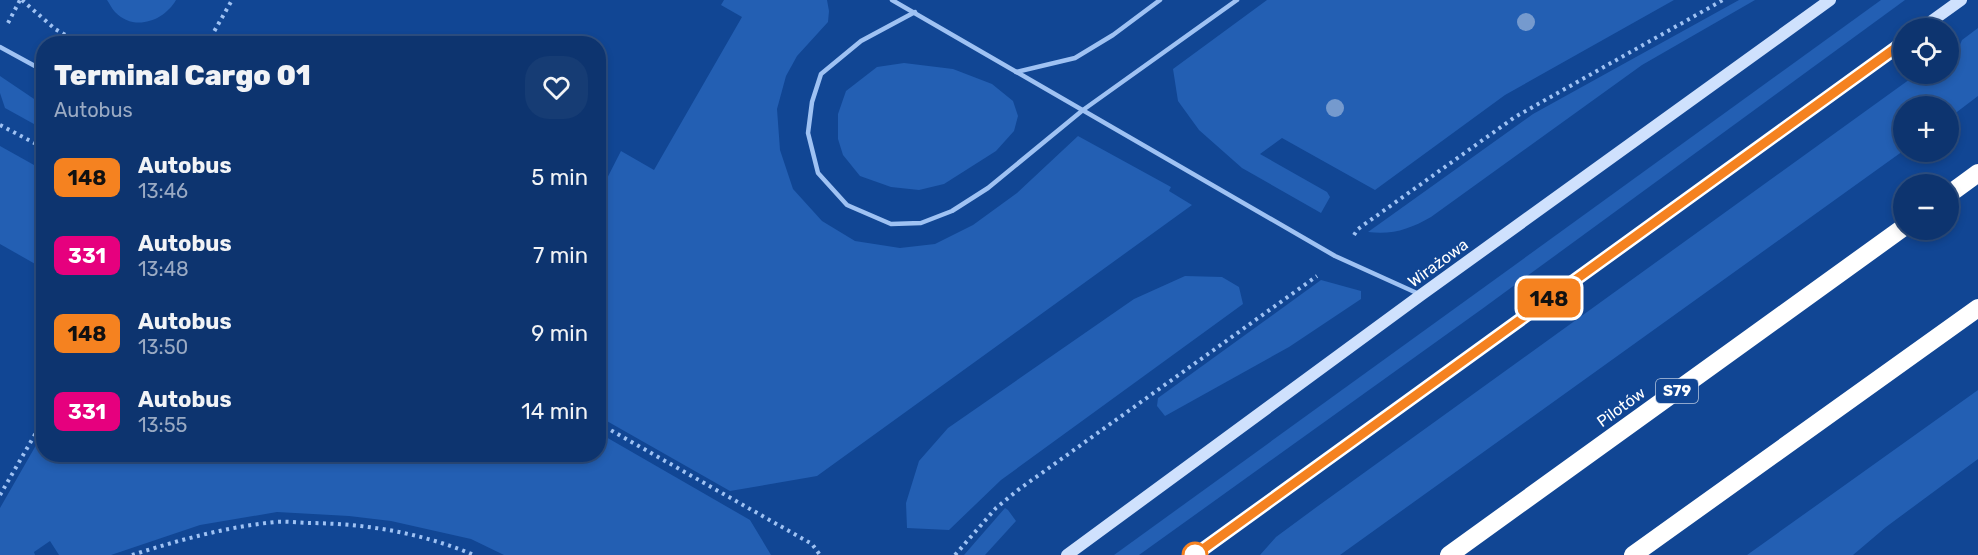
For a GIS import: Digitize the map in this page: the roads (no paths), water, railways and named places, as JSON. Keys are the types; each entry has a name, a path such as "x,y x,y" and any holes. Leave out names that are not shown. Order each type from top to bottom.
{"highway":[{"path":"1959,187 1978,173"},
{"name":"Pilotów","path":"1449,555 1893,235"},
{"path":"1633,555 1978,308"}],"main road":[{"name":"Wirażowa","path":"1067,555 1421,295 1830,0"},
{"path":"1936,18 1961,0"},
{"path":"1195,555 1893,50"}],"lane":[{"path":"892,0 1335,256 1421,295"},
{"path":"1016,72 1075,58 1113,35 1160,0"},
{"path":"915,12 861,41 821,74 812,102 808,133 818,173 847,205 891,225 921,223 952,211 988,188 1083,110 1237,0"},
{"path":"0,47 36,67"}]}
